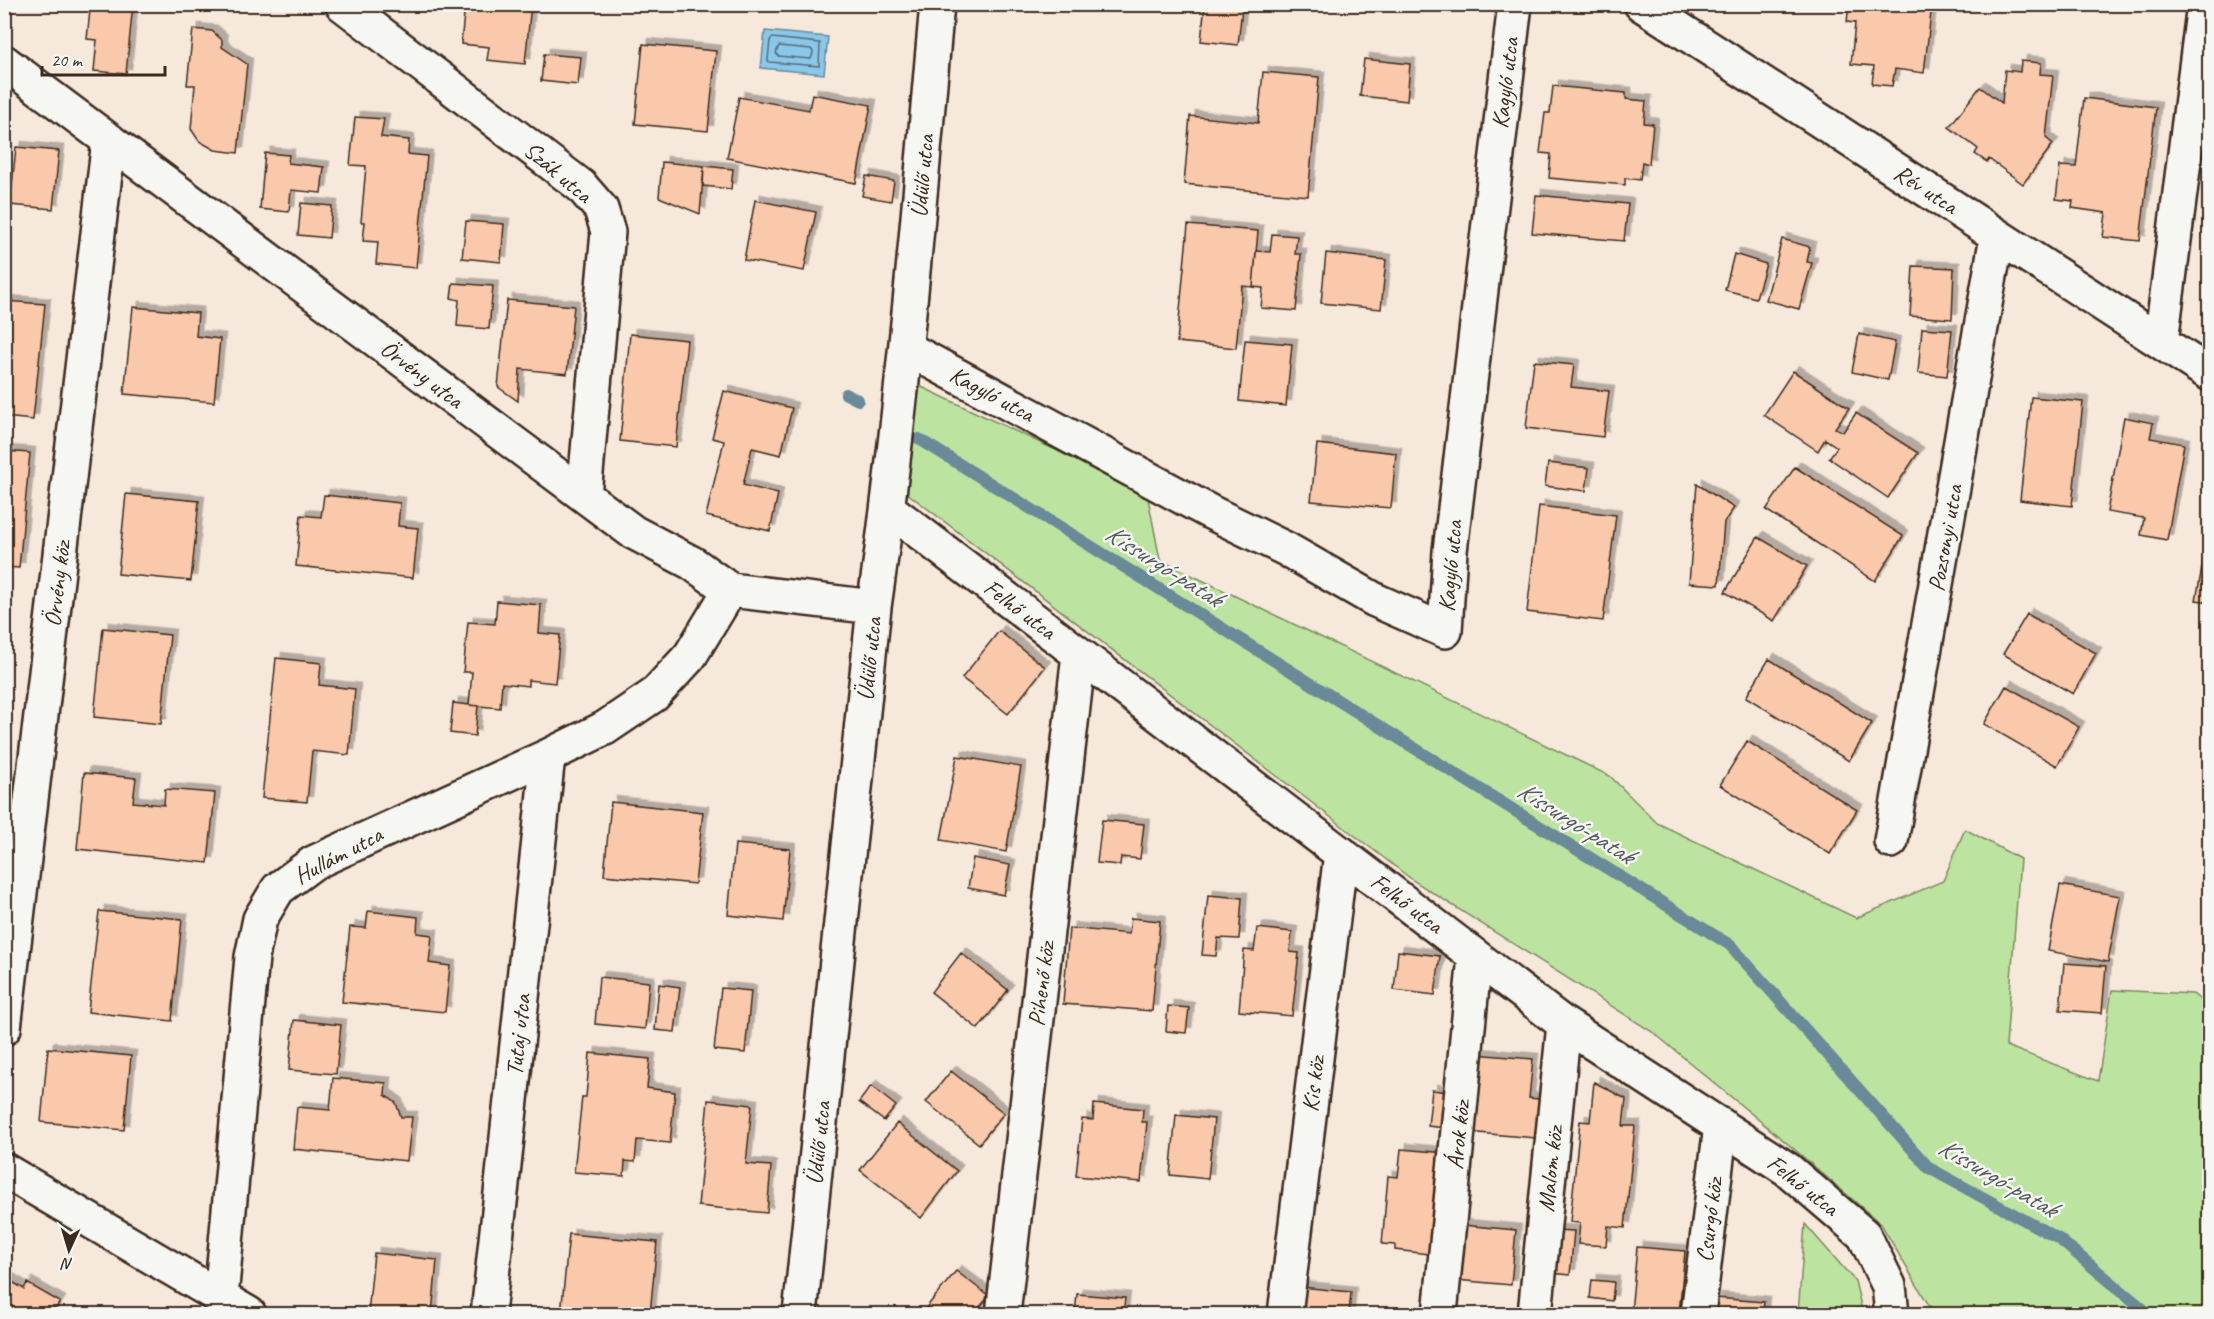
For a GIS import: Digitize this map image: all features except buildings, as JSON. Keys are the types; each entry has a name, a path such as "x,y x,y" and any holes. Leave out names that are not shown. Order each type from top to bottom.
{"street":[{"name":"Szák utca","path":"342,4 581,186 601,209 608,231 584,495"},
{"name":"Üdülő utca","path":"800,1314 874,607 889,509 906,348 937,4"},
{"name":"Kagyló utca","path":"906,348 1210,512 1286,549 1376,600 1445,631 1450,551 1515,4"},
{"path":"2161,342 2204,4"},
{"name":"Rév utca","path":"1646,6 2210,374"},
{"name":"Örvény utca","path":"4,62 633,532 692,564 730,590 874,607"},
{"name":"Örvény köz","path":"4,1028 109,140"},
{"name":"Pozsonyi utca","path":"1891,841 1997,236"},
{"name":"Felhő utca","path":"889,509 1564,1024 1787,1170 1864,1235 1889,1286 1893,1314"},
{"name":"Hullám utca","path":"235,1306 252,957 260,919 278,889 313,863 605,728 654,695 690,656 730,590"},
{"name":"Pihenő köz","path":"1003,1314 1079,654"},
{"name":"Tutaj utca","path":"488,1314 548,756"},
{"name":"Kis köz","path":"1285,1314 1341,853"},
{"name":"Árok köz","path":"1440,1314 1475,956"},
{"name":"Malom köz","path":"1535,1314 1564,1024"},
{"name":"Csurgó köz","path":"1698,1314 1721,1125"},
{"path":"4,1170 235,1306"}],"green space":[{"path":"911,382 1147,493 1160,560 1610,776 1657,823 1856,918 1943,881 1965,829 2020,859 2006,1046 2098,1081 2112,990 2193,994 2209,1007 2209,1314 1934,1314 1881,1224 1654,1033 1414,881 894,483"},
{"path":"1805,1224 1855,1281 1863,1314 1798,1314"}],"water":[{"path":"765,31 828,37 824,74 761,68"}],"waterway":[{"path":"846,394 858,400"},
{"name":"Kissurgó-patak","path":"919,439 1730,945 1929,1168 2059,1239 2149,1314"}]}
